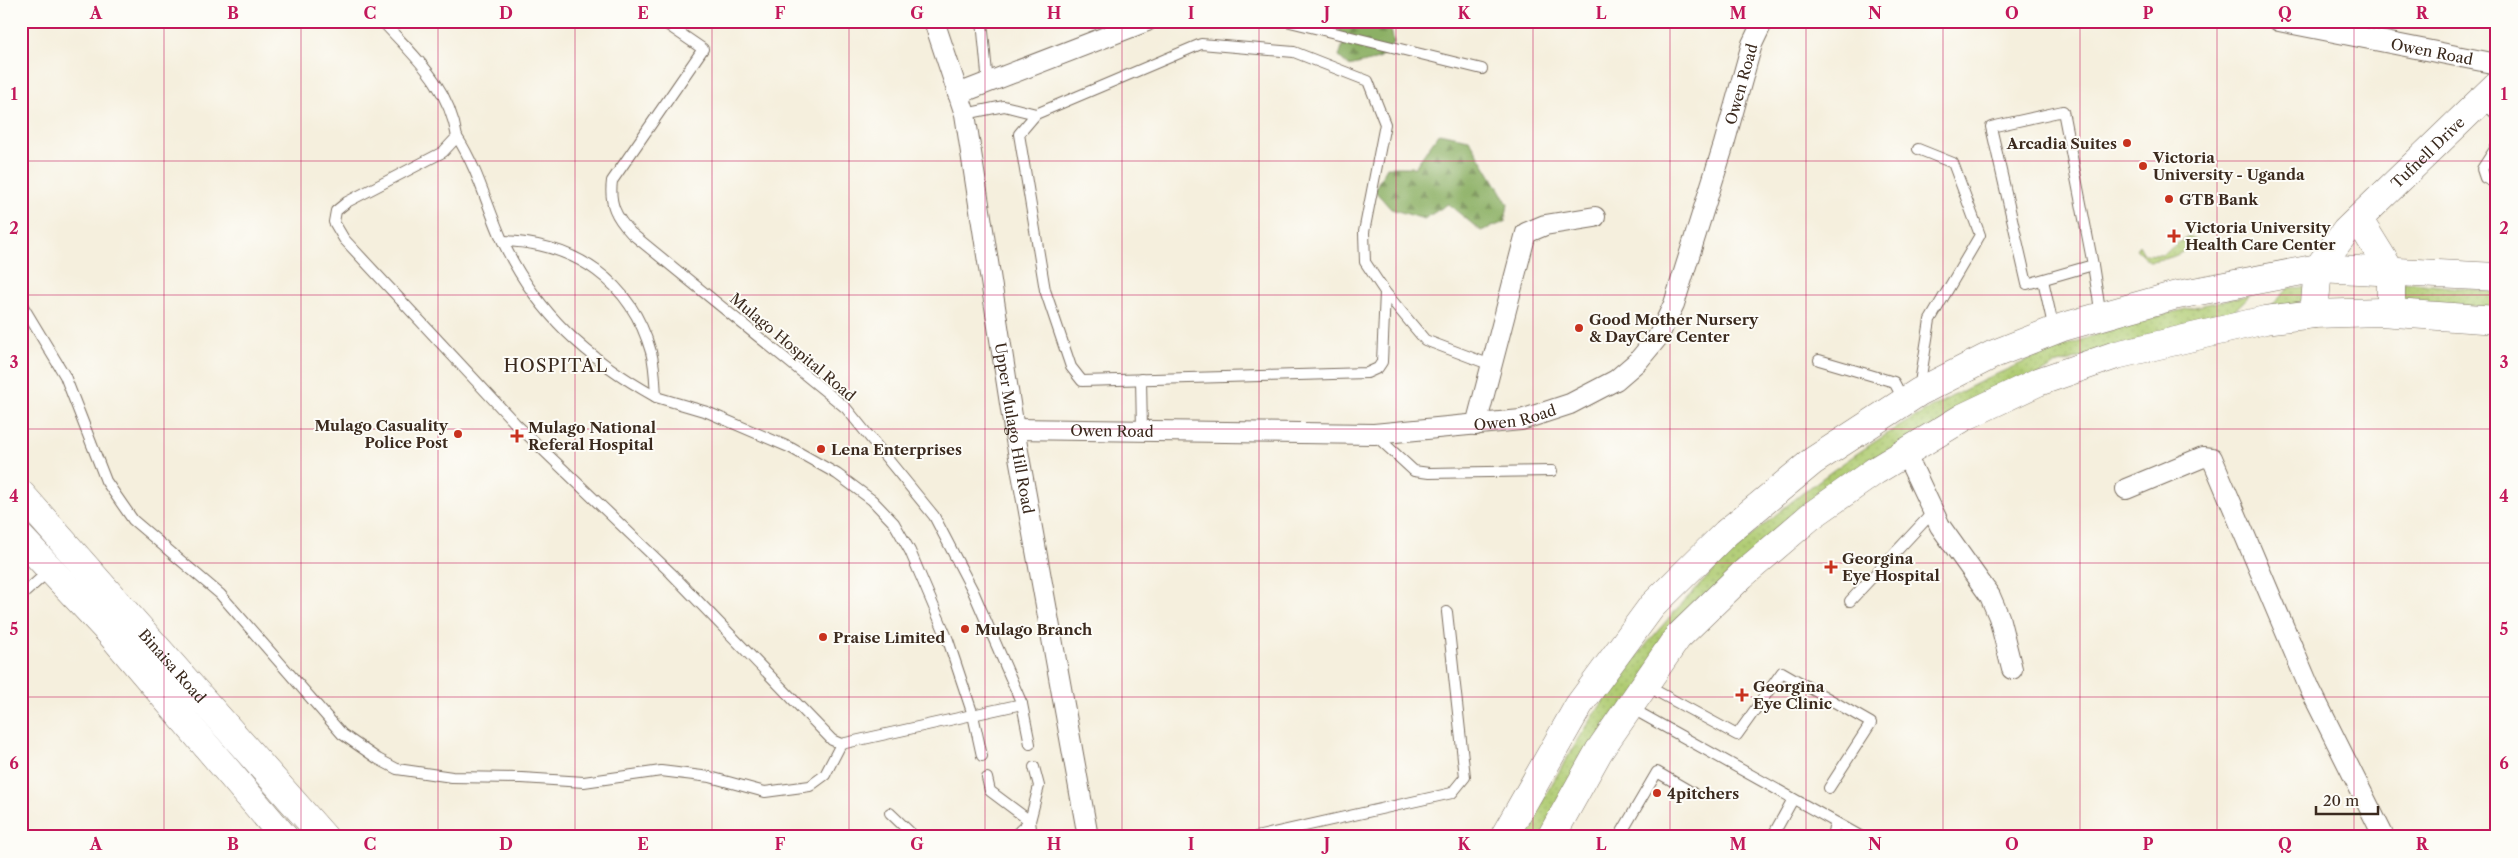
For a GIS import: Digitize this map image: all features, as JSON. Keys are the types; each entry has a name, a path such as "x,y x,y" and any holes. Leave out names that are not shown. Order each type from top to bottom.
{"main road":[{"name":"Tufnell Drive","path":"2318,268 2346,231 2491,100"},
{"path":"2359,220 2391,272 2391,312"},
{"path":"2314,314 2318,268"},
{"path":"1504,837 1579,705 1652,606 1726,533 1813,461 1911,397 1994,354 2101,316 2173,296 2318,268 2497,277"},
{"path":"1551,837 1599,751 1677,638 1742,575 1811,516 1905,452 1964,417 2038,382 2116,355 2224,328 2265,320 2314,314 2391,312 2497,320"},
{"name":"Binaisa Road","path":"21,494 324,837"},
{"name":"Binaisa Road","path":"21,538 110,633 284,837"},
{"path":"1562,735 1599,751"}],"street":[{"name":"Upper Mulago Hill Road","path":"934,21 966,114 1014,429 1088,837"},
{"path":"958,94 1147,21"},
{"name":"Owen Road","path":"1014,429 1374,434 1521,420 1570,404 1616,380 1638,361 1658,337 1674,304 1688,264 1752,44 1762,21"},
{"name":"Owen Road","path":"2279,21 2317,26 2497,64"},
{"path":"1476,425 1526,233 1545,225 1594,218"},
{"path":"1905,452 1933,512 1953,546 1990,596 1999,617 2012,669"},
{"path":"2126,489 2203,457 2212,458 2310,689 2384,837"}],"lane":[{"path":"382,21 427,70 451,108 457,137 474,169 503,241 528,286 559,326 598,362 656,397 707,412 791,448 837,474 872,500 894,523 910,551 948,640 973,715 982,756"},
{"name":"Mulago Hospital Road","path":"662,21 704,50 612,181 610,194 612,208 631,233 846,408 934,516 974,591 1022,704 1030,744"},
{"path":"982,21 988,84"},
{"path":"1286,21 1482,69"},
{"path":"1385,292 1382,362 1378,368 1367,373 1082,381 1070,367 1046,290 1019,134 1036,114 1201,44 1294,52 1368,82 1385,124 1364,232 1366,262 1385,292 1425,340 1491,365"},
{"path":"966,114 1004,106 1036,114"},
{"path":"2093,265 2027,284 1991,127 2063,111 2093,265 2101,316"},
{"path":"457,137 443,152 384,181 336,211 334,222 344,238 515,423 672,573 832,740 841,744 1022,704"},
{"path":"2497,146 2482,169 2484,178 2497,184"},
{"path":"1819,360 1894,382 1911,397 1930,320 1980,234 1953,162 1918,148"},
{"path":"503,241 565,252 595,267 611,283 640,322 651,352 656,397"},
{"path":"2043,280 2055,331"},
{"path":"21,303 65,376 106,481 133,520 220,594 342,734 378,759 398,769 452,777 522,778 584,782 661,771 710,777 765,792 810,786 825,775 841,744"},
{"path":"1141,379 1142,432"},
{"path":"1374,434 1414,471 1429,473 1552,471"},
{"path":"1850,601 1933,512"},
{"path":"21,596 51,570"},
{"path":"1256,837 1452,793 1465,776 1447,612"},
{"path":"1644,685 1737,735 1782,672 1870,723 1829,788"},
{"path":"1629,707 1862,837"},
{"path":"1032,837 1030,821 1038,786 1034,767"},
{"path":"1619,837 1656,772 1693,792"},
{"path":"987,778 990,791 1030,821"},
{"path":"1772,837 1793,798"},
{"path":"890,812 915,837"},
{"path":"1013,837 1030,821"},
{"path":"1831,837 1836,823"}],"green space":[{"path":"1330,21 1389,21 1394,43 1379,59 1349,66 1339,57 1345,37"},
{"path":"1439,133 1469,139 1508,204 1505,222 1481,231 1448,204 1424,219 1391,209 1374,190 1387,167 1415,167"},
{"path":"2188,236 2196,240 2186,250 2169,258 2149,261 2136,249 2139,245 2144,254 2162,255"},
{"path":"2404,282 2497,292 2497,308 2400,302"},
{"path":"2306,287 2305,306 2268,309 2289,288"},
{"path":"2250,295 2228,317 2055,365 1741,562 1542,837 1521,837 1586,727 1648,642 1690,595 1736,550 1784,508 1834,470 1887,434 1941,402 2027,361 2058,348 2121,327 2185,309"}],"place":[{"name":"Arcadia Suites","path":"2127,143"},
{"name":"Victoria University - Uganda","path":"2143,166"},
{"name":"GTB Bank","path":"2169,199"},
{"name":"Victoria University Health Care Center","path":"2174,236"},
{"name":"Good Mother Nursery & DayCare Center","path":"1579,328"},
{"name":"Mulago Casuality Police Post","path":"458,434"},
{"name":"Mulago National Referal Hospital","path":"517,436"},
{"name":"Lena Enterprises","path":"821,449"},
{"name":"Georgina Eye Hospital","path":"1831,567"},
{"name":"Mulago Branch","path":"965,629"},
{"name":"Praise Limited","path":"823,637"},
{"name":"Georgina Eye Clinic","path":"1742,695"},
{"name":"4pitchers","path":"1657,793"}],"district":[{"name":"HOSPITAL","path":"556,366"}]}
